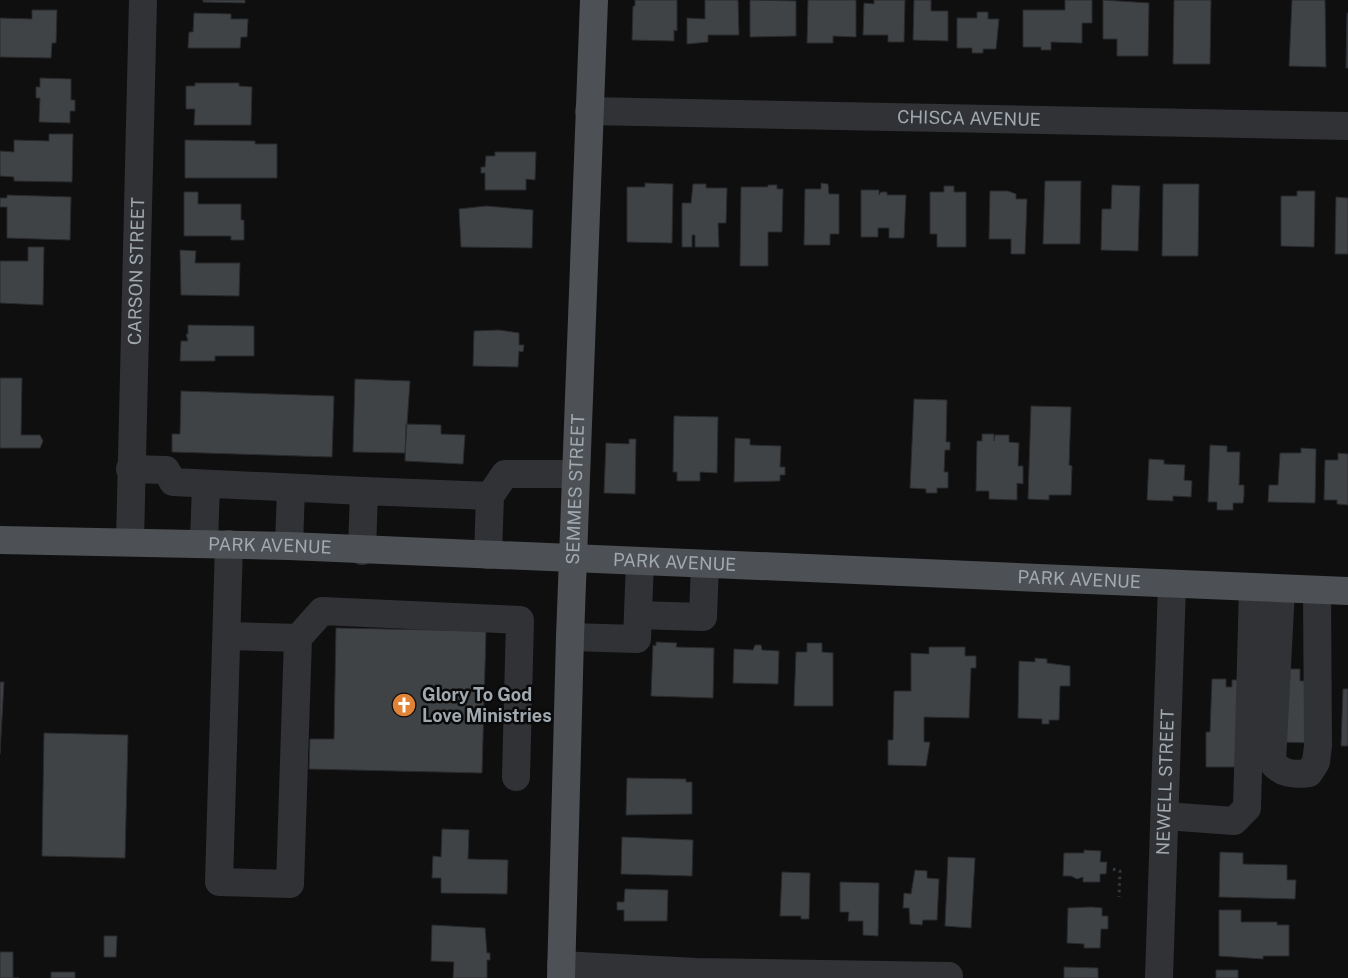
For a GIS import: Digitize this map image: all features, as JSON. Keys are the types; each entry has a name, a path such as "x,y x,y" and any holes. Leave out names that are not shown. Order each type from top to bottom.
{"main road":[{"name":"SEMMES STREET","path":"561,972 570,638 594,0"},
{"name":"PARK AVENUE","path":"0,540 130,541 289,546 362,551 574,558 1172,585 1348,591"}],"street":[{"name":"CARSON STREET","path":"130,541 130,470 143,0"},
{"name":"CHISCA AVENUE","path":"589,111 1348,126"},
{"path":"130,470 166,470 173,482 490,496"},
{"path":"488,555 490,496 505,474 576,474"},
{"path":"206,484 217,544 227,636 219,882 290,884 298,638 322,611 520,620 516,776"},
{"path":"289,546 291,488"},
{"path":"362,551 364,491"},
{"path":"570,638 638,639 640,561"},
{"path":"638,615 703,617 705,564"},
{"name":"NEWELL STREET","path":"1159,978 1172,585"},
{"path":"1165,816 1234,821 1247,808 1253,588"},
{"path":"1281,589 1272,762 1279,770 1298,775 1309,773 1316,762 1318,746 1317,590"},
{"path":"227,636 298,638"},
{"path":"561,972 949,976"}],"path":[{"path":"1113,868 1120,871 1119,897"}],"building":[{"path":"203,0 245,0 245,3 203,2"},
{"path":"635,0 677,0 677,31 674,30 674,41 632,40 633,6 635,6"},
{"path":"705,0 738,0 739,35 708,35 708,42 687,44 687,18 705,19"},
{"path":"750,0 796,1 796,36 750,37"},
{"path":"808,0 856,0 856,37 833,36 833,43 807,43"},
{"path":"874,0 905,0 904,42 888,42 888,35 863,35 864,3 874,4"},
{"path":"914,0 931,0 931,11 948,11 948,41 913,40"},
{"path":"1065,0 1092,0 1092,23 1082,23 1082,43 1051,42 1051,50 1041,50 1041,47 1023,47 1023,10 1065,10"},
{"path":"1103,0 1149,3 1148,56 1117,56 1117,39 1103,39"},
{"path":"1174,0 1211,0 1210,64 1173,64"},
{"path":"1292,0 1325,0 1326,67 1289,66"},
{"path":"32,10 57,10 56,43 52,43 51,58 0,57 0,18 32,19"},
{"path":"977,12 988,12 988,19 999,19 996,49 983,49 983,53 972,53 972,48 957,48 957,18 977,18"},
{"path":"194,13 231,14 231,19 248,19 247,37 241,37 240,48 188,48 189,32 193,32"},
{"path":"1347,13 1348,68 1346,68"},
{"path":"40,78 71,79 71,100 75,100 75,111 70,111 70,123 39,122 40,98 36,98 36,87 40,87"},
{"path":"195,83 239,83 239,86 252,87 251,125 194,125 195,109 186,109 186,86 195,86"},
{"path":"49,134 73,134 72,182 14,181 14,177 0,176 0,151 14,152 14,140 49,141"},
{"path":"185,140 255,141 255,144 277,144 277,178 185,178"},
{"path":"495,152 536,152 535,180 526,179 526,190 485,190 485,173 481,173 481,167 485,167 486,156 495,156"},
{"path":"1045,181 1081,181 1080,244 1043,244"},
{"path":"645,183 673,184 672,243 627,242 627,187 645,187"},
{"path":"821,183 828,184 829,194 839,194 839,234 830,234 830,245 804,245 805,189 821,189"},
{"path":"693,184 706,184 706,188 727,188 726,223 718,223 719,247 695,247 695,235 692,235 692,247 682,247 682,203 691,203"},
{"path":"1163,184 1199,184 1198,256 1162,256"},
{"path":"768,185 777,185 777,189 783,189 782,232 768,232 768,266 740,266 741,187 768,187"},
{"path":"1112,185 1140,186 1138,251 1101,250 1102,209 1111,209"},
{"path":"944,186 954,186 954,192 966,192 966,247 937,247 937,234 930,234 930,192 944,192"},
{"path":"861,190 879,190 879,195 881,192 887,192 887,195 906,195 904,238 889,238 889,228 878,228 878,237 861,237"},
{"path":"990,191 1008,191 1016,194 1016,199 1027,199 1025,254 1011,254 1011,239 989,239"},
{"path":"1297,191 1315,191 1314,247 1281,246 1281,196 1297,196"},
{"path":"184,192 198,192 198,204 241,204 241,220 244,220 244,240 231,240 231,236 184,236"},
{"path":"7,195 71,197 70,240 7,238 7,207 0,207 0,198 7,198"},
{"path":"1336,197 1348,198 1348,254 1335,254"},
{"path":"486,206 533,210 532,248 461,247 459,209"},
{"path":"28,247 44,247 43,305 0,303 0,261 28,261"},
{"path":"180,250 196,251 195,263 240,263 239,296 181,295"},
{"path":"188,325 254,326 254,356 215,356 215,361 180,361 181,341 188,341 186,334 188,334"},
{"path":"499,330 519,333 519,345 524,345 523,352 519,351 518,367 473,366 474,331"},
{"path":"0,378 22,378 21,435 40,435 43,441 40,448 0,448"},
{"path":"355,379 410,381 405,453 353,452"},
{"path":"181,391 334,396 332,457 172,452 172,434 180,434"},
{"path":"914,399 947,400 946,442 950,442 950,450 945,450 944,472 948,472 948,488 937,488 937,493 926,493 926,489 910,488"},
{"path":"1031,406 1071,407 1069,465 1072,466 1071,495 1049,495 1049,500 1028,499"},
{"path":"674,416 718,417 717,473 700,472 700,481 677,481 677,472 673,472"},
{"path":"406,424 441,425 441,434 465,435 463,464 405,461"},
{"path":"982,434 994,434 994,441 995,435 1009,435 1009,442 1019,443 1018,466 1023,466 1023,484 1017,483 1017,500 989,499 989,491 976,491 977,441 982,441"},
{"path":"735,438 750,439 750,445 781,446 780,467 785,467 785,475 780,475 780,481 734,482"},
{"path":"629,439 636,439 635,494 604,493 606,443 629,444"},
{"path":"1210,445 1227,446 1227,452 1240,452 1239,485 1244,485 1244,496 1243,503 1233,503 1233,510 1217,510 1217,502 1208,502"},
{"path":"1301,448 1316,449 1315,503 1268,502 1269,485 1278,485 1280,453 1301,453"},
{"path":"1338,453 1348,454 1348,505 1337,504 1337,500 1324,500 1325,460 1338,460"},
{"path":"1149,459 1164,460 1164,464 1185,465 1184,480 1192,481 1191,497 1173,496 1173,501 1147,500"},
{"path":"336,628 486,631 482,773 309,769 310,739 334,739"},
{"path":"656,642 677,643 676,647 714,648 713,698 651,696 653,645 656,646"},
{"path":"807,643 822,643 822,652 833,653 833,706 794,706 796,652 807,652"},
{"path":"755,645 761,645 762,650 779,651 778,684 733,683 734,649 753,650"},
{"path":"929,647 965,647 965,656 976,656 976,668 971,668 969,718 924,717 924,742 930,742 926,766 888,765 888,740 893,740 894,691 911,691 911,653 929,654"},
{"path":"1035,658 1047,659 1047,663 1070,666 1070,686 1060,686 1059,720 1049,720 1049,724 1042,724 1042,719 1018,718 1019,661 1035,662"},
{"path":"1281,669 1300,669 1300,681 1314,681 1312,743 1280,742"},
{"path":"1212,679 1226,679 1226,687 1232,687 1232,680 1246,680 1243,767 1206,767 1206,732 1210,732"},
{"path":"0,682 4,682 0,754"},
{"path":"1343,689 1348,689 1348,746 1341,746"},
{"path":"44,733 128,735 125,858 42,856"},
{"path":"627,778 686,779 686,782 692,782 692,814 626,815"},
{"path":"442,829 469,830 468,859 508,860 507,894 441,893 441,878 432,878 433,856 441,857"},
{"path":"622,837 693,840 692,876 621,874"},
{"path":"1084,850 1101,851 1100,862 1107,862 1106,874 1100,874 1100,882 1083,882 1083,877 1077,879 1071,876 1063,876 1064,853 1084,853"},
{"path":"1220,852 1243,853 1243,864 1287,865 1287,880 1296,880 1295,899 1219,897"},
{"path":"948,857 975,858 971,928 945,926"},
{"path":"915,870 927,871 927,878 939,879 937,920 923,920 922,925 910,924 909,908 903,908 904,893 911,894"},
{"path":"782,872 810,873 809,919 801,919 801,916 780,916"},
{"path":"840,882 879,883 878,936 863,935 863,921 848,921 849,912 840,912"},
{"path":"625,889 668,890 667,921 624,921 624,910 617,910 617,902 624,902"},
{"path":"1068,908 1102,908 1102,916 1108,916 1108,929 1101,929 1100,948 1084,948 1084,944 1067,943"},
{"path":"1219,910 1241,910 1241,922 1277,922 1277,925 1289,925 1289,956 1263,956 1263,959 1219,956"},
{"path":"432,925 485,928 487,953 490,953 490,960 487,960 487,978 453,978 454,962 431,961"},
{"path":"104,936 117,936 116,957 104,957"},
{"path":"0,952 13,952 13,978 0,978"},
{"path":"1064,967 1098,968 1098,978 1064,978"},
{"path":"1216,970 1238,970 1238,978 1216,978"},
{"path":"51,972 75,972 75,978 51,978"}],"place":[{"name":"Glory To God Love Ministries","path":"404,705"}]}
